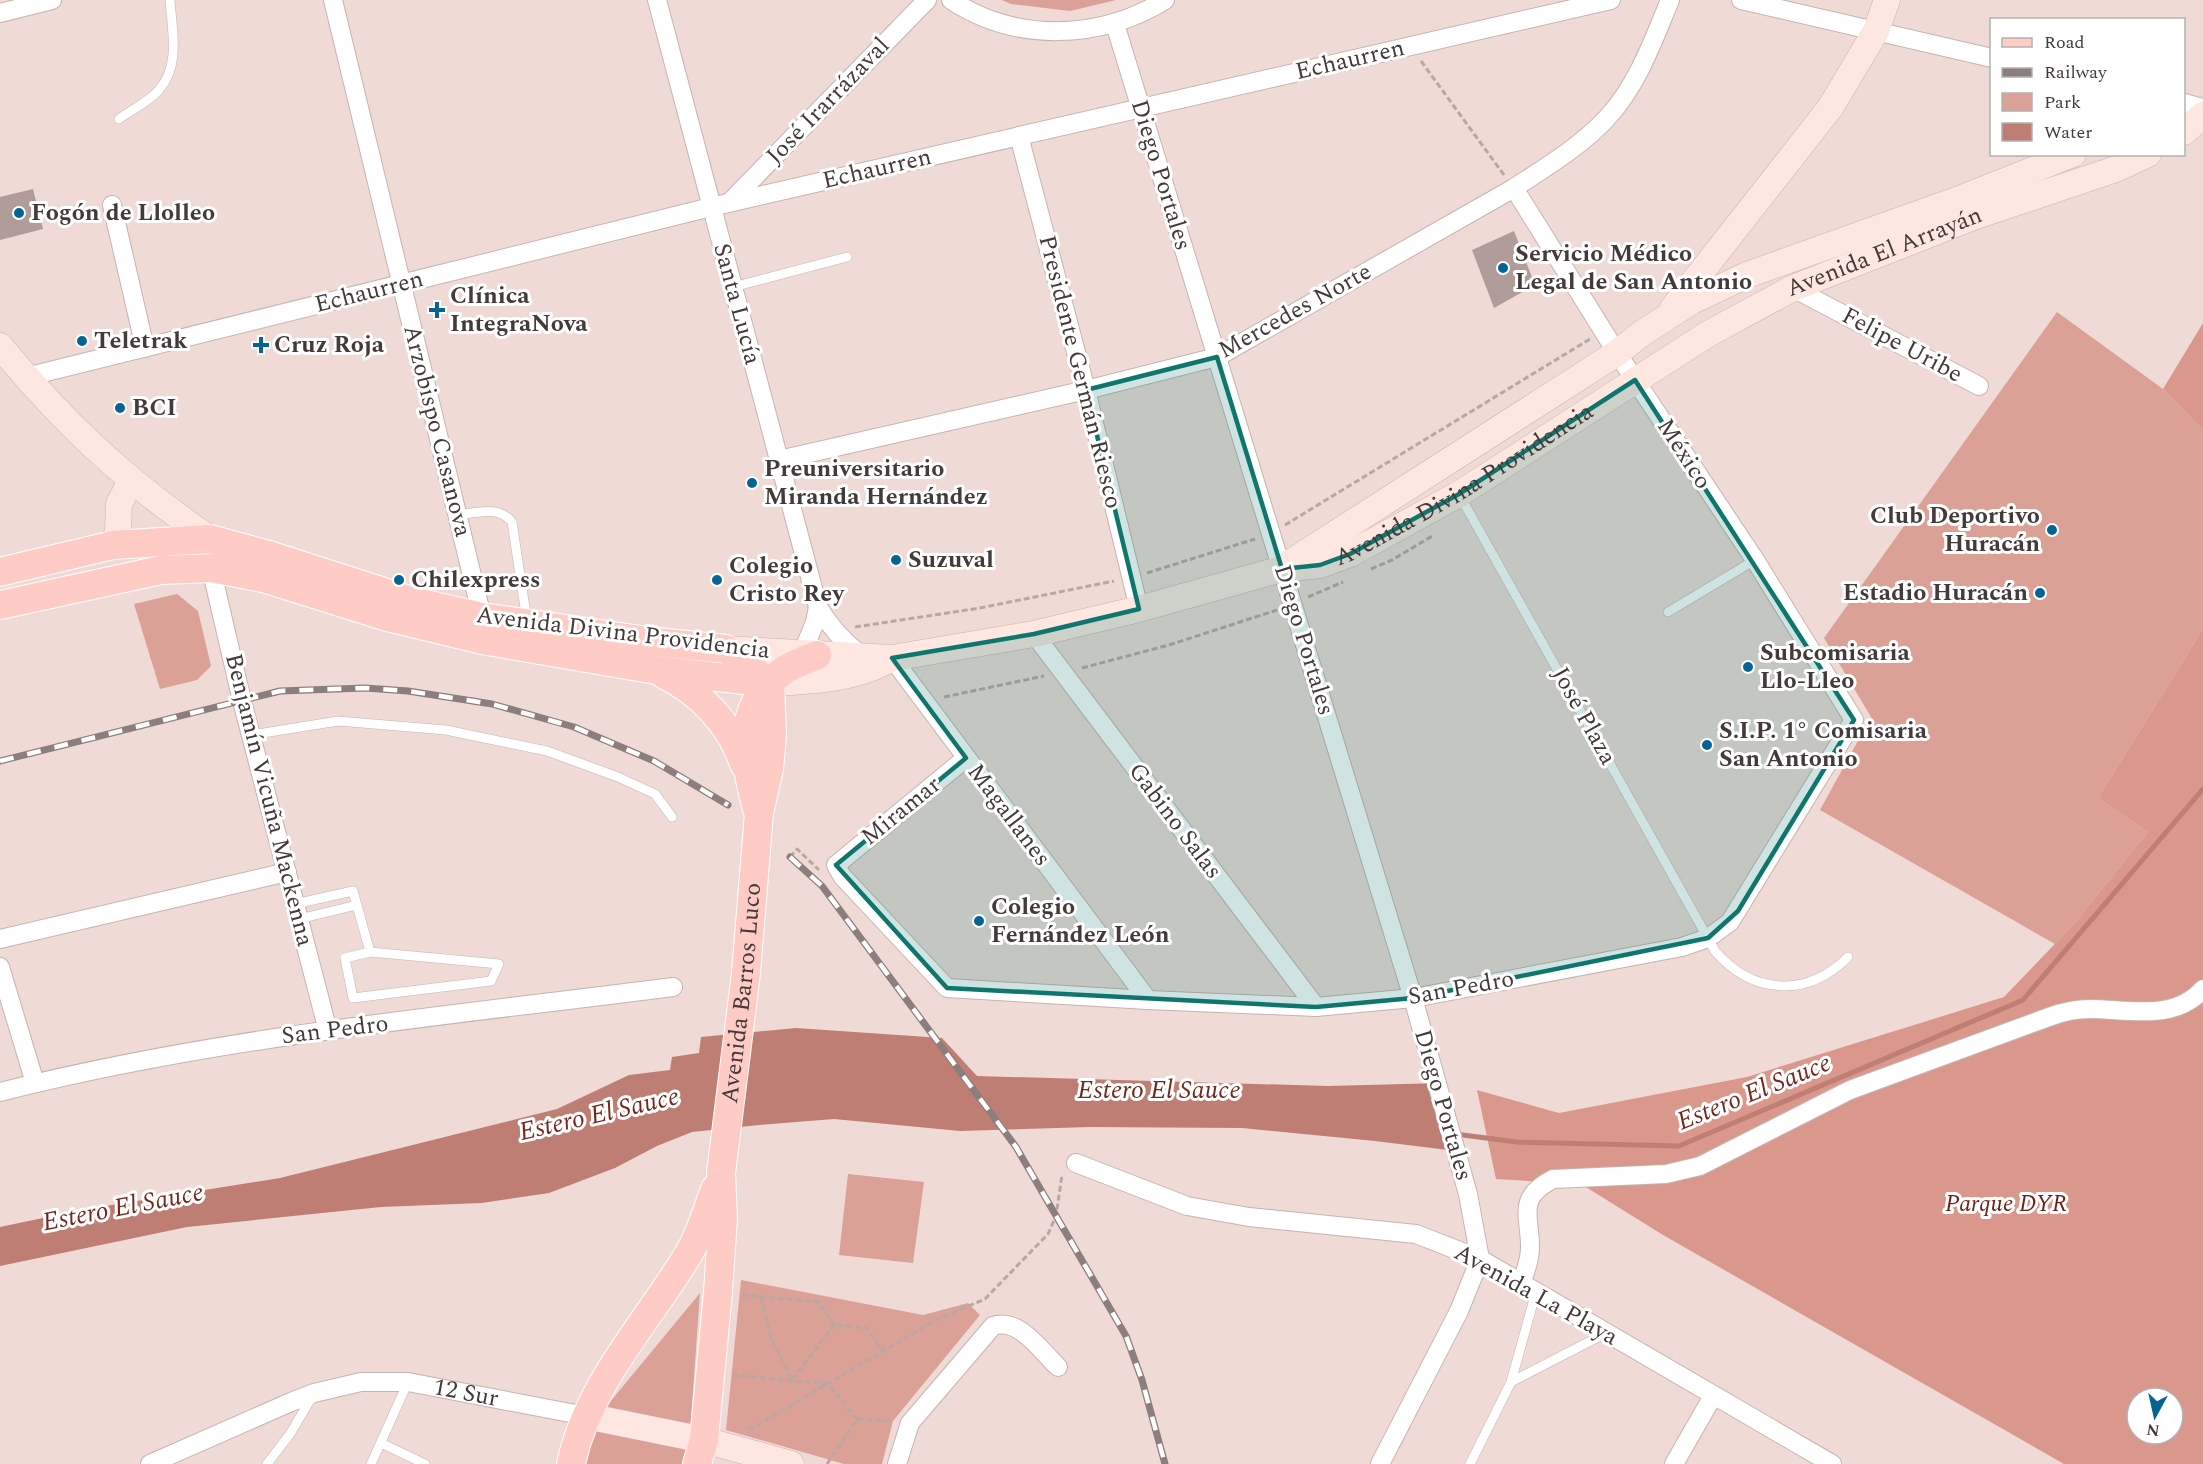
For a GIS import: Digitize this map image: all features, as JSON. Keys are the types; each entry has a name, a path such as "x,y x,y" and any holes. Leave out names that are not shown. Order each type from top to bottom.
{"main road":[{"path":"0,572 113,545 210,539"},
{"name":"Avenida Divina Providencia","path":"210,539 269,555 412,601 482,617 648,641 726,649"},
{"path":"0,605 30,598 92,564 113,545"},
{"name":"Avenida Divina Providencia","path":"30,598 161,570 211,568 263,578 387,617 482,640 656,670 770,683"},
{"path":"726,649 770,683 783,671 810,655"},
{"path":"656,670 686,687 712,710 734,741 748,775"},
{"name":"Avenida Barros Luco","path":"759,813 748,775 747,732 750,711 756,699 770,683"},
{"name":"Avenida Barros Luco","path":"708,1450 711,1373 723,1218 721,1173 746,973 759,813 769,770 772,735 770,683"},
{"name":"Avenida Barros Luco","path":"571,1464 586,1416 611,1371 690,1252 721,1173"}],"street":[{"path":"0,13 52,0"},
{"name":"Arzobispo Casanova","path":"333,0 482,617"},
{"name":"Santa Lucía","path":"657,0 720,205 733,287 818,607 832,631 852,649"},
{"name":"José Irarrázaval","path":"720,205 927,0"},
{"path":"951,0 992,20 1032,30 1074,31 1115,24 1134,17 1165,0"},
{"name":"Echaurren","path":"26,378 720,205 1611,0"},
{"name":"Mercedes Norte","path":"779,460 1086,390 1217,357 1514,188 1586,138 1608,117 1646,59 1670,0"},
{"path":"1741,0 1990,58"},
{"path":"1635,380 1666,317 1830,108 1876,31 1887,0"},
{"name":"Diego Portales","path":"1115,24 1422,1028 1468,1194 1480,1259"},
{"path":"2185,103 2203,112"},
{"path":"2185,117 2203,112"},
{"path":"2185,131 2203,112"},
{"name":"Presidente Germán Riesco","path":"1019,136 1086,390 1139,609"},
{"name":"Avenida El Arrayán","path":"1617,353 1666,317 1747,275 1954,201 2068,156"},
{"name":"Avenida El Arrayán","path":"1635,380 1708,334 1793,288 1976,216 2116,169 2144,156"},
{"name":"México","path":"1514,188 1617,353 1755,560 1854,720"},
{"path":"112,205 145,348"},
{"name":"Felipe Uribe","path":"1793,288 1979,386"},
{"name":"Avenida Divina Providencia","path":"0,346 26,378 87,442 131,481 210,539"},
{"name":"Avenida Divina Providencia","path":"1282,569 1617,353"},
{"name":"Avenida Divina Providencia","path":"770,683 826,679 870,670 892,658 1035,634 1139,609 1282,569 1320,565 1350,554 1459,494 1635,380"},
{"path":"113,545 118,531 119,504 131,481"},
{"name":"Benjamín Vicuña Mackenna","path":"211,568 251,735 328,1031"},
{"path":"810,655 818,607"},
{"name":"Gabino Salas","path":"1035,634 1316,1007"},
{"name":"Avenida Divina Providencia","path":"726,649 810,655 852,649 892,658"},
{"name":"Magallanes","path":"892,658 1148,1000"},
{"name":"San Pedro","path":"839,870 947,988 1316,1007 1413,998 1682,947 1708,938 1730,922 1738,911 1854,720"},
{"name":"Miramar","path":"839,870 966,758"},
{"path":"0,939 287,872"},
{"path":"0,967 35,1083"},
{"name":"San Pedro","path":"0,1092 180,1053 328,1031 673,987"},
{"path":"1529,1288 1530,1254 1526,1211 1534,1193 1553,1179 1666,1174 1683,1171 1717,1158 1850,1090 2049,1017 2073,1010 2168,1010 2188,1002 2203,989"},
{"name":"Avenida La Playa","path":"1076,1163 1187,1206 1249,1217 1416,1234 1480,1259 1832,1464"},
{"path":"1383,1463 1459,1311 1480,1259"},
{"path":"897,1464 910,1423 993,1326 1015,1327 1058,1367"},
{"name":"12 Sur","path":"150,1464 314,1393 361,1383 408,1382 586,1416 708,1450 791,1464"},
{"path":"1674,1464 1713,1396"}],"lane":[{"path":"119,119 157,93 168,78 174,58 170,0"},
{"path":"733,287 847,257"},
{"name":"José Plaza","path":"1459,494 1720,957 1749,979 1778,986 1793,986 1817,979 1834,970 1848,957"},
{"path":"458,515 498,511 505,514 512,522 527,624"},
{"path":"1668,612 1755,560"},
{"path":"251,735 338,721 446,730 547,751 618,777 655,794 672,817"},
{"path":"297,911 353,891 370,952"},
{"path":"297,911 357,905"},
{"path":"370,952 382,953 499,964 491,981 353,998 345,958 370,952"},
{"path":"1470,1464 1511,1382 1529,1288"},
{"path":"1511,1382 1606,1333"},
{"path":"371,1464 408,1382"},
{"path":"267,1464 290,1434 314,1393"},
{"path":"381,1443 425,1464"}],"path":[{"path":"1410,46 1514,188"},
{"path":"852,649 857,626 980,609 1131,577 1271,534 1603,331"},
{"path":"790,857 797,849 830,880 839,870"},
{"path":"708,1450 828,1384 936,1320 985,1299 1048,1234 1056,1216 1060,1178 1066,1168 1076,1163"},
{"path":"718,1292 819,1302 834,1325"},
{"path":"761,1297 771,1338 792,1380"},
{"path":"834,1325 867,1328 883,1351"},
{"path":"792,1380 834,1325"},
{"path":"711,1373 828,1384 857,1419 910,1423"},
{"path":"827,1464 857,1419"}],"highlighted area":[{"path":"1217,357 1282,569 1320,565 1350,554 1459,494 1635,380 1854,720 1738,911 1708,938 1413,998 1316,1007 947,988 836,865 966,758 892,658 1034,634 1139,609 1086,390"}],"green space":[{"path":"1002,0 1116,0 1070,11 1011,4"},
{"name":"Club Deportivo Huracán","path":"2057,312 2163,389 2203,430 2203,629 2098,798 2148,832 2055,944 1820,810 1871,717 1824,638"},
{"path":"2203,323 2203,430 2163,389"},
{"path":"177,594 198,611 211,666 197,680 160,689 134,604"},
{"name":"Parque DYR","path":"2203,629 2203,1464 2064,1464 1663,1235 1581,1184 1496,1179 1477,1090 1559,1113 1747,1077 2004,997 2073,925 2148,832 2098,798"},
{"path":"848,1174 924,1182 913,1263 839,1255"},
{"path":"741,1280 923,1315 968,1303 980,1315 893,1421 882,1464 844,1464 726,1430"},
{"path":"700,1293 689,1447 683,1464 583,1464 605,1408"}],"water":[{"path":"796,1028 942,1038 977,1076 1328,1086 1443,1083 1464,1152 1242,1128 1089,1127 960,1131 834,1119 692,1132 657,1146 615,1168 549,1193 482,1203 381,1207 187,1227 0,1266 0,1227 81,1210 280,1178 557,1109 629,1075 670,1070 672,1057 699,1053 701,1037"}],"building":[{"name":"Fogón de Llolleo","path":"33,189 43,229 0,240 0,197"},
{"name":"Servicio Médico Legal de San Antonio","path":"1514,231 1535,285 1494,308 1472,250"}],"waterway":[{"name":"Estero El Sauce","path":"1455,1134 1517,1142 1679,1146 2023,1000 2203,789"}],"railway":[{"path":"0,761 280,691 365,688 408,691 492,704 574,727 654,761 728,805"},
{"path":"790,857 822,886 1016,1147 1126,1336 1142,1380 1165,1464"}],"place":[{"name":"Fogón de Llolleo","path":"19,213"},
{"name":"Servicio Médico Legal de San Antonio","path":"1503,268"},
{"name":"Clínica IntegraNova","path":"437,310"},
{"name":"Teletrak","path":"82,341"},
{"name":"Cruz Roja","path":"261,345"},
{"name":"BCI","path":"120,408"},
{"name":"Preuniversitario Miranda Hernández","path":"752,483"},
{"name":"Club Deportivo Huracán","path":"2052,530"},
{"name":"Suzuval","path":"896,560"},
{"name":"Chilexpress","path":"399,580"},
{"name":"Colegio Cristo Rey","path":"717,580"},
{"name":"Estadio Huracán","path":"2040,593"},
{"name":"Subcomisaria Llo-Lleo","path":"1748,667"},
{"name":"S.I.P. 1° Comisaria San Antonio","path":"1707,745"},
{"name":"Colegio Fernández León","path":"979,921"}]}
